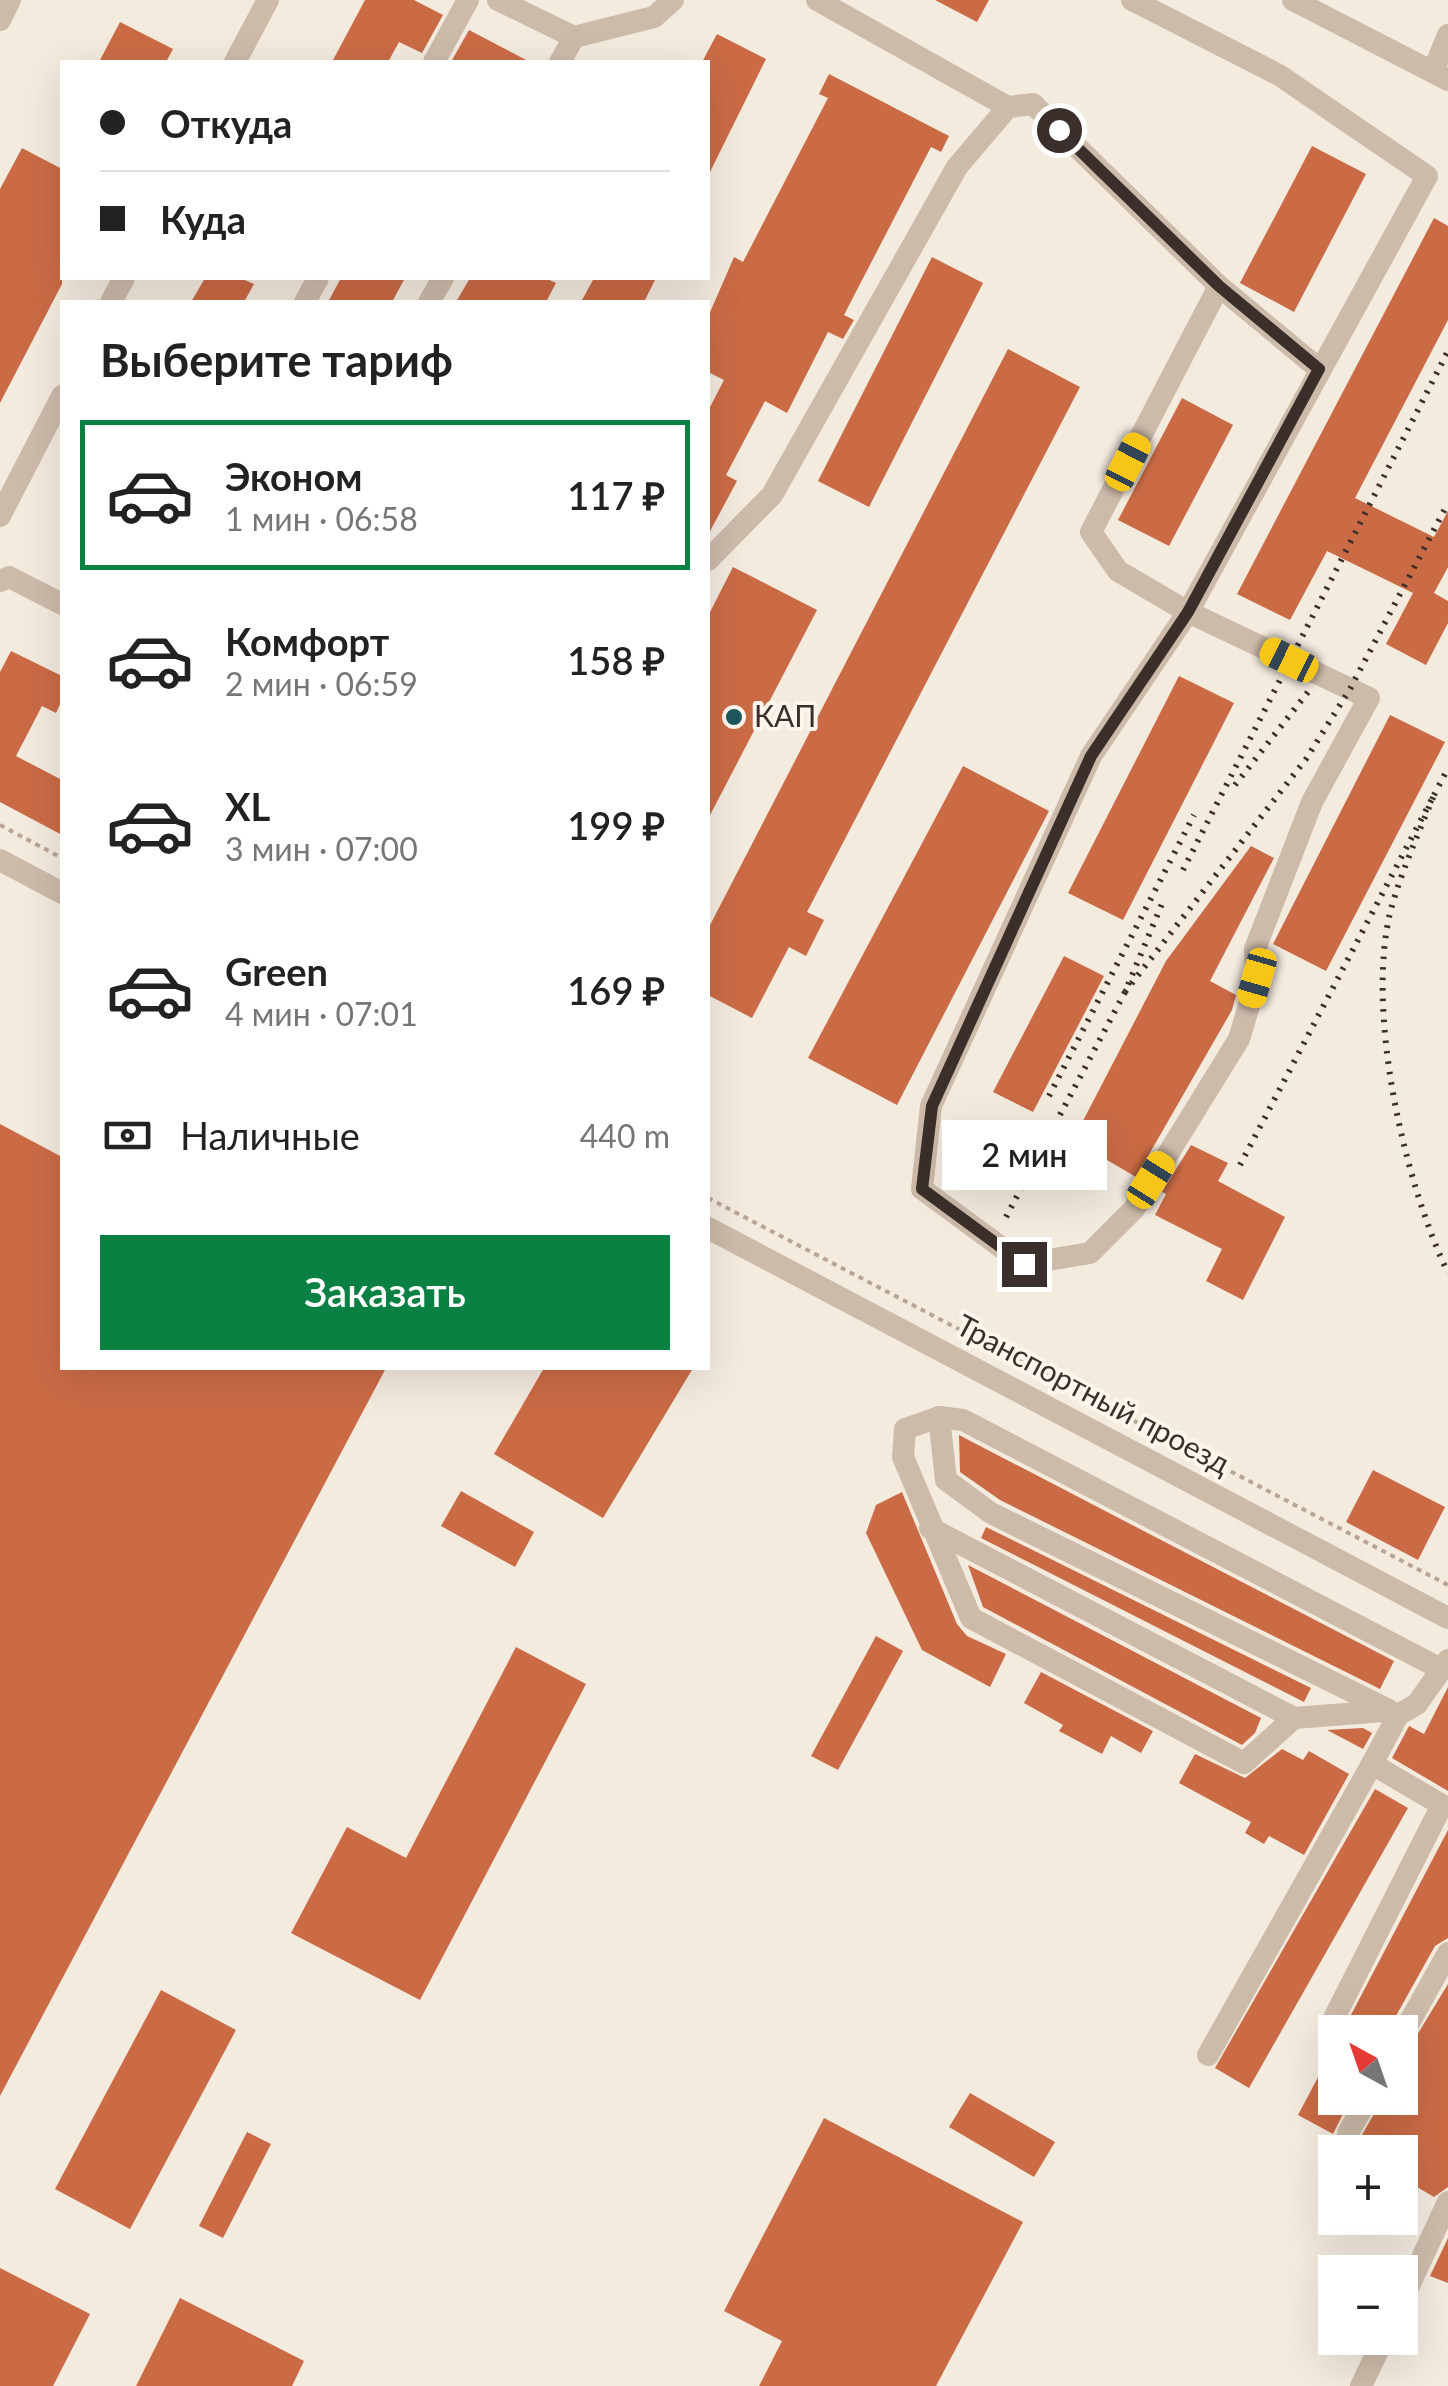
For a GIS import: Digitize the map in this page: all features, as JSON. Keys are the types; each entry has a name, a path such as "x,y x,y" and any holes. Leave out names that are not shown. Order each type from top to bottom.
{"street":[{"path":"0,20 10,0"},
{"path":"236,60 268,0"},
{"path":"435,60 468,0"},
{"path":"498,0 574,38 654,17 673,0"},
{"path":"1132,0 1279,75 1427,176 1188,612 1091,756 932,1106 922,1189 1024,1264 1090,1252 1134,1209 1239,1038 1257,978 1254,949 1312,802 1369,698 1188,612 1118,571 1091,532 1219,286"},
{"path":"1293,0 1441,76 1448,35"},
{"path":"827,2 1008,106 1032,104 1219,286 1319,369"},
{"path":"561,60 574,38"},
{"path":"710,558 772,495 957,167 1008,106"},
{"path":"0,516 7,484 60,399"},
{"path":"0,581 9,577 60,603"},
{"path":"0,860 60,892"},
{"name":"Транспортный проезд","path":"710,1229 1448,1618"},
{"path":"939,1417 946,1480 991,1513 1393,1713"},
{"path":"930,1528 1294,1718 1393,1713 1417,1704 1446,1665 963,1420 939,1417 905,1429 902,1457 930,1528 971,1618 1244,1763 1294,1718"},
{"path":"1208,2056 1372,1764 1393,1713"},
{"path":"1336,2015 1445,1807 1372,1764"},
{"path":"1414,2015 1448,1953"},
{"path":"1348,2132 1358,2115"},
{"path":"1418,2266 1448,2202"},
{"path":"1361,2386 1376,2355"}],"path":[{"path":"0,826 60,857"},
{"path":"710,1199 1448,1586"}],"building":[{"path":"365,0 414,0 443,15 422,53 399,42 389,60 333,60"},
{"path":"935,0 989,0 977,22"},
{"path":"120,22 173,49 167,60 100,60"},
{"path":"469,30 526,60 452,60"},
{"path":"717,34 766,59 710,172 710,60 703,60"},
{"path":"829,74 949,136 941,152 931,147 844,315 854,320 843,339 828,332 787,413 765,401 726,475 737,481 710,531 710,407 724,380 710,373 710,312 734,257 743,262 828,98 819,94"},
{"path":"1312,146 1366,174 1294,312 1240,283"},
{"path":"22,148 60,168 62,284 0,403 0,189"},
{"path":"1434,218 1448,226 1448,320 1355,498 1434,537 1448,511 1448,567 1434,593 1448,601 1448,623 1426,665 1386,644 1413,593 1327,551 1290,620 1237,594"},
{"path":"932,257 983,283 869,507 818,481"},
{"path":"204,280 245,280 254,284 245,300 192,300"},
{"path":"340,280 404,280 393,300 329,300"},
{"path":"469,280 556,283 547,300 457,300"},
{"path":"593,280 655,280 645,300 582,300"},
{"path":"1008,349 1080,387 807,912 824,920 806,956 789,947 752,1018 710,996 710,925"},
{"path":"1182,398 1233,425 1169,546 1118,520"},
{"name":"КАП","path":"733,567 817,610 710,815 710,612"},
{"path":"11,651 60,675 60,704 56,713 42,706 16,756 60,779 60,834 0,802 0,672"},
{"path":"1179,676 1234,703 1123,920 1068,893"},
{"path":"1390,715 1445,742 1326,971 1273,944"},
{"path":"963,766 1049,811 897,1105 808,1058"},
{"path":"1251,846 1274,858 1210,981 1236,995 1232,1010 1136,1177 1073,1140 1166,961"},
{"path":"1064,956 1104,976 1033,1112 993,1092"},
{"path":"0,1124 60,1156 60,1370 385,1370 0,2096"},
{"path":"1191,1145 1228,1163 1218,1181 1285,1217 1243,1300 1206,1281 1222,1249 1155,1215 1166,1194 1162,1192"},
{"path":"543,1370 692,1370 603,1518 494,1454"},
{"path":"959,1435 1394,1661 1380,1689 1000,1500 960,1472"},
{"path":"1373,1470 1445,1507 1418,1560 1346,1522"},
{"path":"461,1491 534,1532 515,1567 441,1526"},
{"path":"902,1492 957,1624 967,1636 1006,1654 990,1687 922,1650 866,1533 876,1505"},
{"path":"986,1527 1311,1688 1304,1702 981,1538"},
{"path":"968,1565 1261,1718 1255,1733 1242,1745 983,1607"},
{"path":"876,1636 903,1651 838,1770 811,1756"},
{"path":"516,1647 586,1684 420,2000 291,1933 347,1827 406,1858"},
{"path":"1041,1672 1153,1731 1141,1753 1111,1736 1102,1754 1059,1731 1063,1725 1024,1703"},
{"path":"1448,1687 1448,1791 1392,1758 1409,1726 1424,1734"},
{"path":"1363,1728 1372,1733 1363,1749 1327,1730"},
{"path":"1282,1749 1303,1760 1309,1751 1349,1774 1304,1855 1269,1836 1264,1844 1245,1833 1251,1822 1179,1783 1195,1754 1245,1778"},
{"path":"1375,1789 1408,1808 1249,2088 1215,2068"},
{"path":"1448,1830 1448,1938 1435,1946 1396,2015 1351,2015"},
{"path":"1448,1984 1448,2187 1434,2197 1418,2188 1418,2135 1362,2135 1373,2115 1418,2115 1418,2033"},
{"path":"161,1990 236,2030 130,2229 55,2189"},
{"path":"1318,2077 1318,2115 1342,2115 1333,2134 1298,2115"},
{"path":"970,2093 1055,2142 1034,2177 949,2127"},
{"path":"824,2118 1023,2222 936,2386 759,2386 782,2341 724,2311"},
{"path":"247,2132 271,2144 223,2238 199,2226"},
{"path":"1448,2238 1448,2283 1430,2276"},
{"path":"0,2268 90,2314 53,2386 0,2386"},
{"path":"180,2298 304,2361 292,2386 136,2386"}],"railway":[{"path":"1183,870 1448,351"},
{"path":"1125,992 1306,759 1350,689 1448,503"},
{"path":"1235,785 1308,692"},
{"path":"1434,795 1448,768"},
{"path":"1240,1165 1434,795 1391,909 1384,950 1383,996 1393,1094 1404,1144 1417,1192 1448,1273"},
{"path":"1049,1096 1194,815"},
{"path":"1006,1217 1125,992 1164,899"}],"place":[{"name":"КАП","path":"734,717"}],"route":[{"path":"1024,1264 922,1189 932,1106 1091,756 1188,612 1319,369 1219,286 1059,130"}]}
